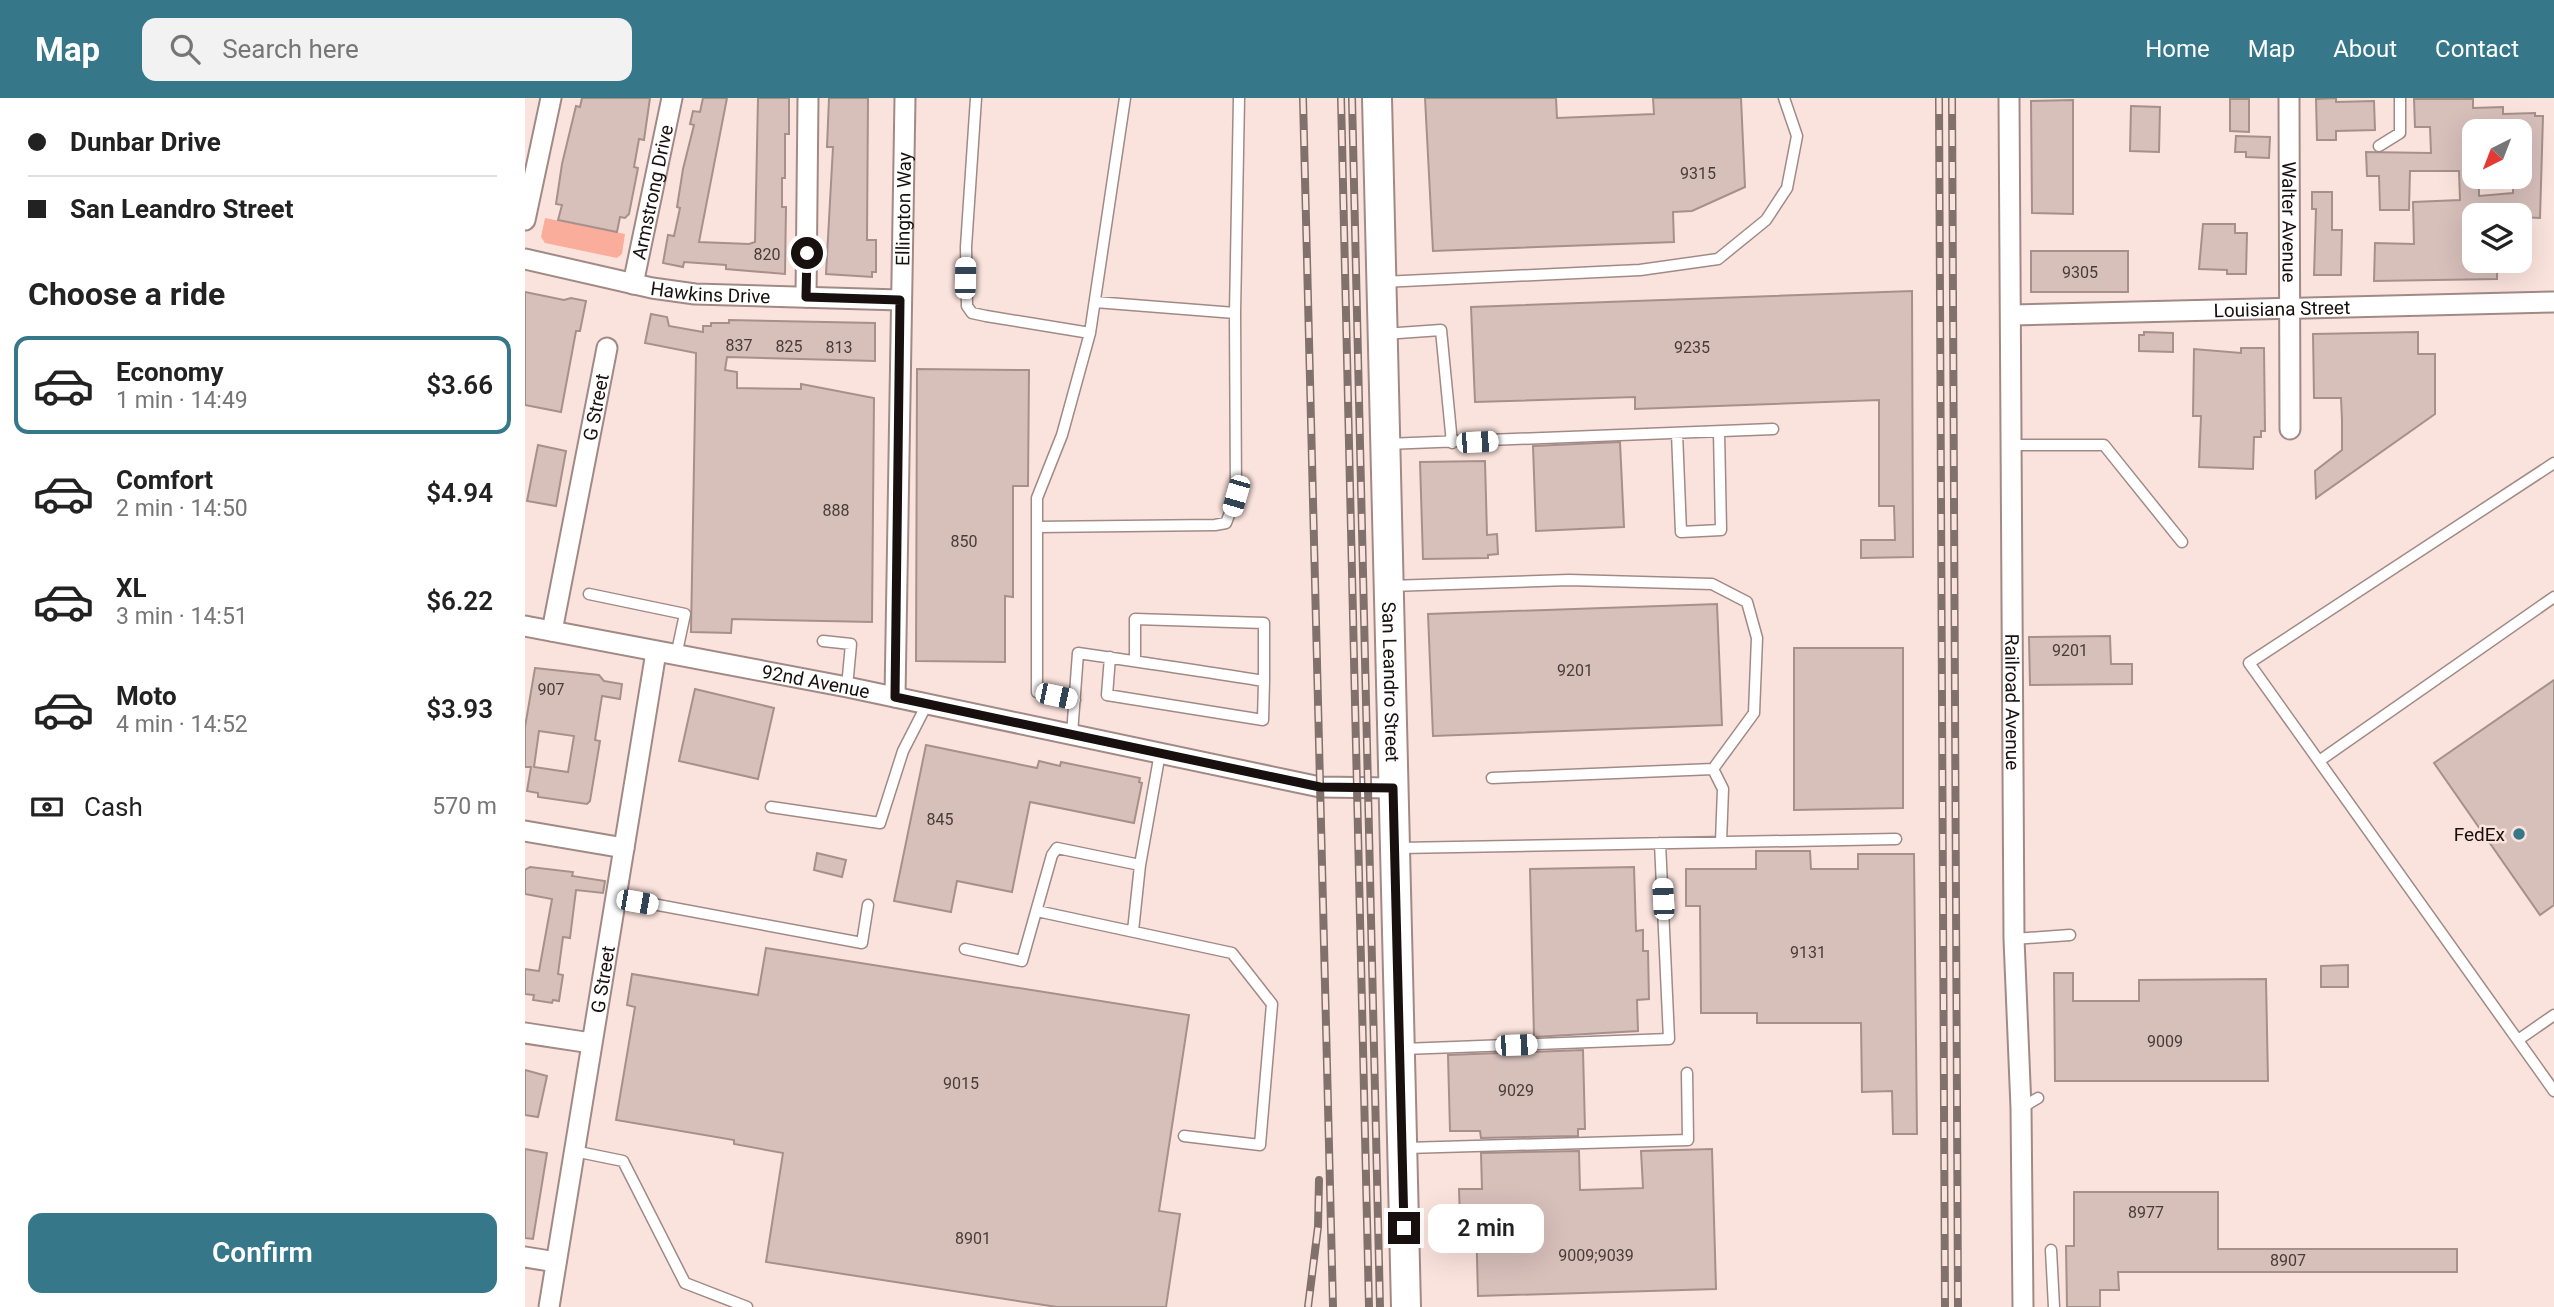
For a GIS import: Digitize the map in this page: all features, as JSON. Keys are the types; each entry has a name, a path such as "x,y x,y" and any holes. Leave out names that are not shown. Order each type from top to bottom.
{"main road":[{"name":"San Leandro Street","path":"1377,98 1406,1307"}],"street":[{"path":"525,220 551,98"},
{"name":"Armstrong Drive","path":"633,284 672,98"},
{"path":"806,297 809,98"},
{"name":"Ellington Way","path":"895,697 905,98"},
{"name":"Railroad Avenue","path":"2009,98 2014,939 2029,1103 2023,1307"},
{"name":"Walter Avenue","path":"2289,98 2290,429"},
{"name":"Hawkins Drive","path":"525,259 633,284 695,294 900,300"},
{"name":"Louisiana Street","path":"2011,315 2554,302"},
{"name":"G Street","path":"552,631 607,348"},
{"name":"92nd Avenue","path":"525,626 848,687 1320,787 1393,788"},
{"name":"G Street","path":"549,1307 656,652"},
{"path":"525,831 624,848"},
{"path":"525,1033 591,1044"},
{"path":"525,1257 556,1262"}],"lane":[{"path":"976,98 966,247 967,306 972,313 986,317 1090,333"},
{"path":"1075,700 1037,692 1037,498 1062,435 1090,333 1125,98"},
{"path":"1037,527 1226,523 1236,496 1235,313 1239,98"},
{"path":"1382,282 1640,270 1718,259 1766,220 1787,188 1797,136 1784,98"},
{"path":"2379,146 2400,133 2400,98"},
{"path":"1095,302 1235,313"},
{"path":"1383,334 1441,331 1452,443"},
{"path":"1386,443 1452,443 1773,429"},
{"path":"1677,433 1681,532 1721,530 1719,432"},
{"path":"2012,445 2104,445 2182,542"},
{"path":"2554,463 2249,663 2554,1091"},
{"path":"1389,586 1569,580 1712,584 1747,601 1757,638 1754,713 1713,769"},
{"path":"589,594 685,614 676,656"},
{"path":"2319,761 2554,597"},
{"path":"1110,657 1107,695 1263,720 1264,623 1135,619 1135,661"},
{"path":"823,641 851,644 848,687"},
{"path":"1072,734 1078,653 1264,681"},
{"path":"771,807 880,823 903,751 927,704"},
{"path":"1132,931 1140,865 1160,753"},
{"path":"1492,778 1713,769"},
{"path":"1713,769 1723,789 1721,842"},
{"path":"1395,848 1896,839"},
{"path":"1400,1049 1669,1039 1660,843"},
{"path":"965,949 1023,961 1052,855 1057,848 1140,865"},
{"path":"615,897 862,943 868,905"},
{"path":"1037,911 1232,953 1272,1004 1260,1145 1184,1136"},
{"path":"2014,939 2070,935"},
{"path":"2518,1040 2554,1015"},
{"path":"1402,1148 1688,1140 1687,1073"},
{"path":"573,1151 623,1161 685,1283 747,1307"},
{"path":"2051,1250 2055,1307"}],"shaded area":[{"path":"545,218 625,234 622,254 617,258 545,243 541,237"}],"building":[{"path":"582,98 650,98 644,140 639,139 634,167 638,168 629,214 625,218 620,217 617,232 558,220 562,205 556,204 562,164 576,106 580,107"},
{"path":"703,98 727,98 699,242 749,244 755,242 758,98 789,98 789,134 785,134 785,178 782,178 782,207 786,207 785,274 726,269 726,265 684,262 683,267 663,263 668,235 674,236 680,208 677,207 694,125 690,124 693,111 700,112"},
{"path":"829,98 868,98 867,240 876,240 876,272 872,272 872,277 826,274 833,147 827,147"},
{"path":"1425,98 1556,98 1557,118 1654,114 1653,98 1741,98 1745,187 1692,211 1673,212 1674,242 1433,251"},
{"path":"2336,98 2336,102 2374,101 2375,130 2336,131 2336,140 2317,140 2316,99"},
{"path":"2230,99 2249,99 2249,132 2230,131"},
{"path":"2414,99 2473,99 2473,108 2503,107 2503,114 2535,113 2535,116 2543,116 2540,218 2532,218 2532,203 2462,203 2462,273 2497,273 2497,279 2374,281 2375,243 2414,244 2413,202 2460,200 2459,171 2410,171 2409,210 2380,210 2379,176 2367,176 2366,152 2431,153 2430,127 2415,127"},
{"path":"2073,100 2073,214 2032,213 2031,101"},
{"path":"2131,106 2160,107 2159,152 2130,151"},
{"path":"2236,136 2270,137 2269,158 2246,157 2246,152 2235,152"},
{"path":"2312,192 2332,192 2332,230 2342,230 2341,275 2314,275 2316,209 2312,209"},
{"path":"2203,224 2235,224 2235,233 2247,233 2246,274 2199,269"},
{"path":"2031,251 2128,251 2128,292 2031,292"},
{"path":"1912,291 1913,557 1861,558 1861,540 1895,540 1894,506 1879,506 1879,400 1635,409 1635,397 1475,402 1471,307"},
{"path":"525,292 564,300 571,298 586,301 580,331 576,331 561,412 525,405"},
{"path":"651,314 667,317 669,326 703,332 703,326 729,323 729,320 875,323 875,361 727,357 725,370 737,372 737,388 801,389 801,384 874,398 872,622 732,619 731,633 691,632 696,353 645,343"},
{"path":"2144,332 2173,333 2173,352 2139,351 2139,335 2144,335"},
{"path":"2418,332 2418,354 2435,354 2435,414 2316,498 2315,471 2342,450 2342,420 2341,398 2314,398 2313,334"},
{"path":"2241,348 2264,348 2265,431 2261,431 2261,437 2254,437 2253,469 2199,467 2201,416 2193,416 2194,349 2241,353"},
{"path":"917,369 1029,370 1028,486 1013,486 1013,597 1005,596 1005,662 916,661"},
{"path":"1620,442 1624,527 1536,531 1533,446"},
{"path":"538,445 566,451 556,506 527,501"},
{"path":"1485,461 1487,535 1497,534 1498,554 1488,555 1488,558 1423,559 1420,462"},
{"path":"1717,604 1722,725 1433,736 1428,614"},
{"path":"2110,636 2111,664 2132,664 2132,684 2030,685 2029,637"},
{"path":"1794,648 1903,648 1903,808 1794,810"},
{"path":"535,668 599,675 604,681 622,684 620,699 602,696 595,740 600,741 590,801 587,804 538,797 538,793 527,791 531,767 525,767 525,727","holes":["539,731 574,736 568,772 534,767"]},
{"name":"FedEx","path":"2554,680 2554,905 2540,915 2434,763"},
{"path":"695,689 774,708 758,779 679,761"},
{"path":"926,745 1037,768 1039,761 1060,766 1061,762 1140,778 1139,782 1142,783 1134,823 1030,802 1012,892 957,881 951,912 894,901"},
{"path":"1756,851 1810,851 1811,869 1858,869 1858,854 1914,854 1917,1134 1893,1134 1892,1091 1862,1092 1861,1023 1757,1023 1757,1013 1701,1013 1700,906 1686,906 1686,869 1756,869"},
{"path":"817,853 846,860 842,877 814,870"},
{"path":"530,867 573,872 572,876 605,881 603,893 576,890 570,938 563,937 558,974 563,975 559,1001 553,1000 552,1003 533,1000 534,995 525,994 525,969 539,971 552,899 525,894 525,870"},
{"path":"1634,867 1636,931 1643,930 1643,951 1648,951 1649,999 1637,1000 1638,1031 1534,1037 1530,869"},
{"path":"766,948 1189,1015 1159,1211 1180,1214 1166,1307 1057,1307 766,1262 783,1153 734,1144 734,1140 616,1120 635,1007 627,1005 632,974 758,995"},
{"path":"2348,965 2348,987 2321,987 2321,966"},
{"path":"2054,973 2073,973 2073,1001 2139,1001 2139,980 2266,979 2268,1081 2055,1081"},
{"path":"1583,1050 1585,1129 1578,1129 1578,1136 1481,1138 1480,1131 1450,1131 1448,1055"},
{"path":"525,1070 547,1076 538,1117 525,1115"},
{"path":"525,1149 547,1153 533,1239 525,1238"},
{"path":"1712,1149 1716,1289 1478,1296 1476,1220 1460,1220 1459,1189 1482,1189 1481,1153 1579,1151 1580,1190 1643,1188 1641,1151"},
{"path":"2074,1192 2218,1192 2218,1249 2457,1249 2457,1272 2118,1272 2119,1290 2100,1290 2100,1307 2067,1307 2066,1246 2074,1246"}],"railway":[{"path":"1303,98 1333,1307"},
{"path":"1341,98 1369,1307"},
{"path":"1352,98 1380,1307"},
{"path":"1939,98 1945,1307"},
{"path":"1952,98 1958,1307"},
{"path":"1308,1307 1318,1227 1319,1180"}],"place":[{"name":"FedEx","path":"2519,834"}],"route":[{"path":"807,253 806,297 900,300 895,697 1320,787 1393,788 1404,1228"}]}
